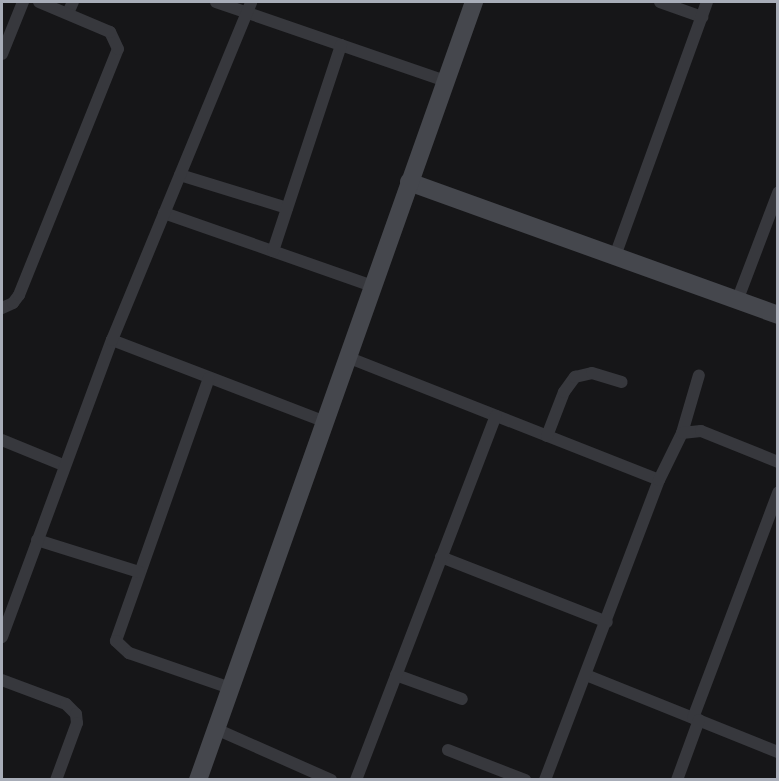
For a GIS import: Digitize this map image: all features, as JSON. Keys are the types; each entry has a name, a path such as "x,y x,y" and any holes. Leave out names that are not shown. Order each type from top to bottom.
{"street":[{"path":"2,54 23,2"},
{"path":"2,308 13,303 19,296 118,50 110,32 71,8 39,2"},
{"path":"216,2 248,7 341,45 446,81"},
{"path":"198,780 323,421 474,2"},
{"path":"660,2 702,17"},
{"path":"615,256 707,2"},
{"path":"2,638 63,465 248,7"},
{"path":"273,251 341,45"},
{"path":"180,175 287,208"},
{"path":"409,182 777,315"},
{"path":"737,301 777,193"},
{"path":"164,213 372,286"},
{"path":"112,340 323,421"},
{"path":"346,357 659,480"},
{"path":"547,435 564,392 575,377 592,373 622,382"},
{"path":"545,780 607,622 659,480 682,433 699,375"},
{"path":"209,378 117,632 116,641 122,649 230,688"},
{"path":"356,780 496,416"},
{"path":"682,433 701,431 777,462"},
{"path":"2,440 63,465"},
{"path":"677,780 696,719 777,493"},
{"path":"37,540 139,572"},
{"path":"441,557 607,622"},
{"path":"396,675 462,699"},
{"path":"586,675 777,752"},
{"path":"2,680 66,704 76,714 78,723 56,780"},
{"path":"216,729 331,780"},
{"path":"448,750 525,780"}]}
